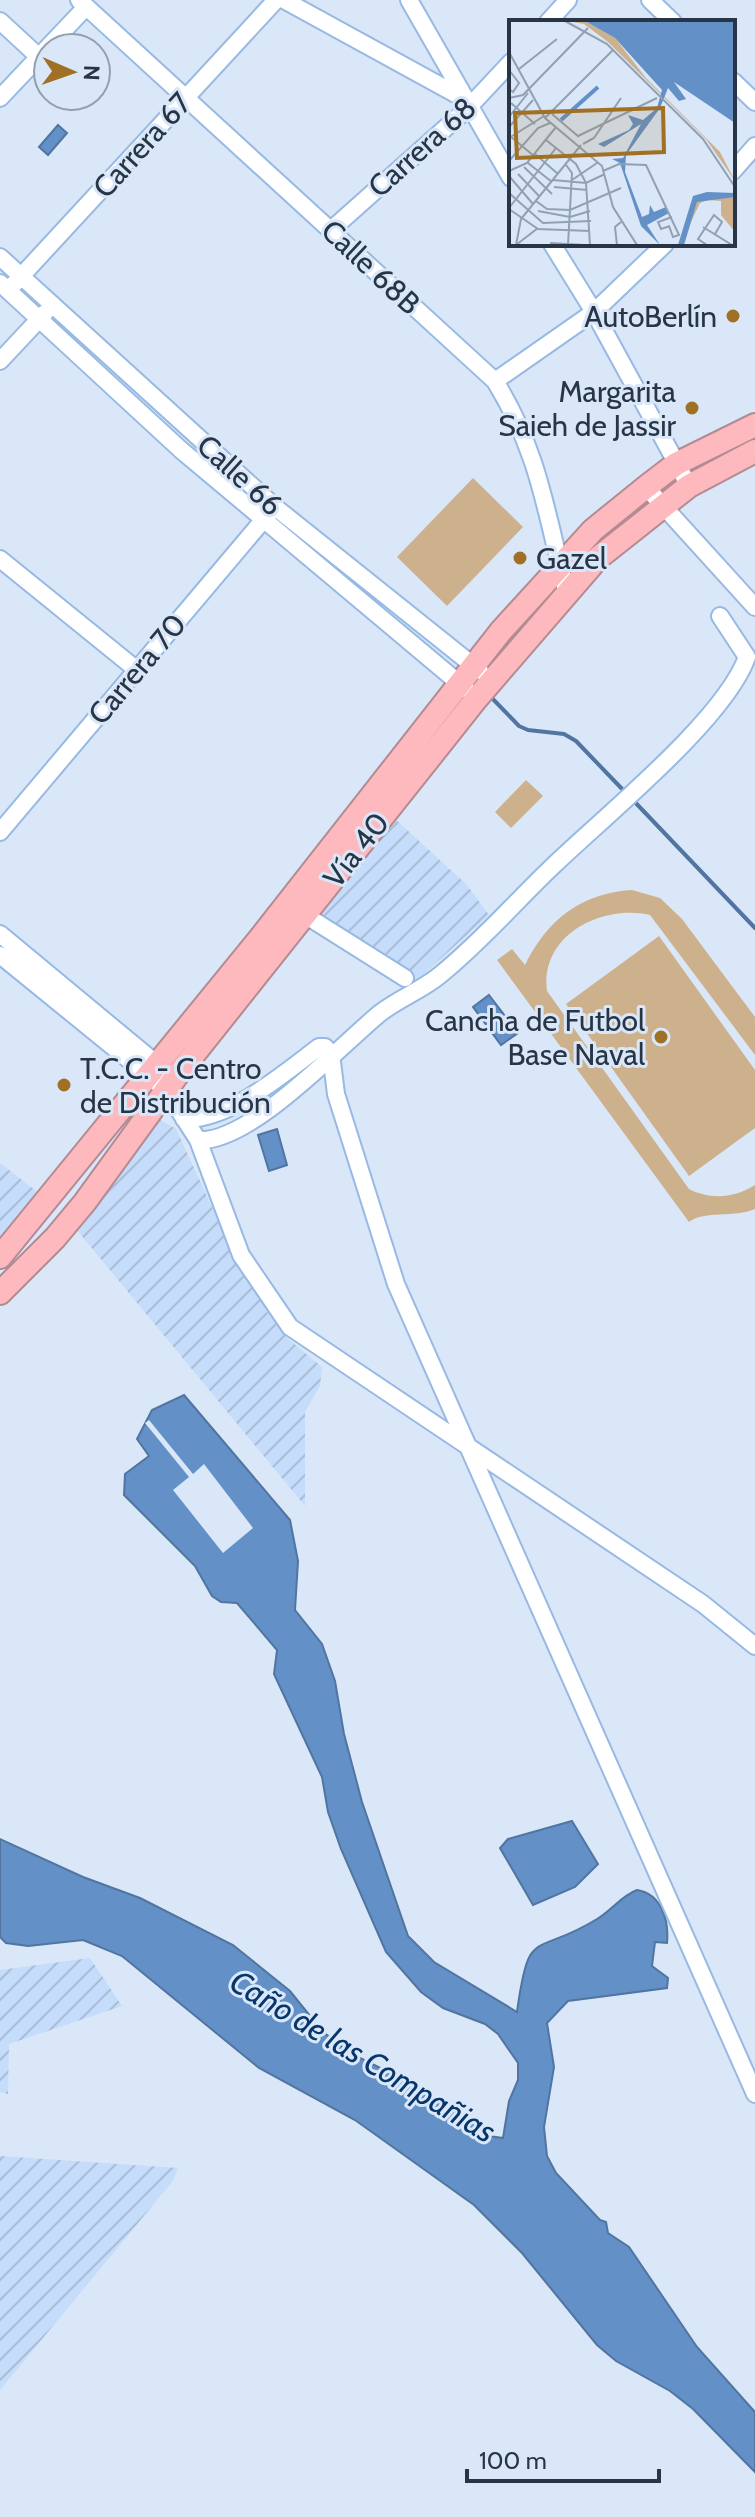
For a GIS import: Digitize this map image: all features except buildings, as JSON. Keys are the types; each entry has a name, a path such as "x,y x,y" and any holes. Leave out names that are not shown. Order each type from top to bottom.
{"highway":[{"name":"Vía 40","path":"0,1293 75,1214 162,1078 473,665 593,530 676,464 755,425"},
{"name":"Vía 40","path":"0,1257 305,915 477,698 598,558 689,486 755,451"}],"street":[{"name":"Carrera 67","path":"4,287 21,278 276,0"},
{"path":"284,0 465,102"},
{"path":"409,0 509,175"},
{"path":"550,20 568,0"},
{"path":"650,0 671,20"},
{"name":"Calle 68B","path":"83,4 495,381 517,416 533,454 567,594"},
{"path":"60,32 83,4"},
{"path":"0,21 32,51"},
{"path":"0,98 32,64"},
{"name":"Carrera 68","path":"331,230 509,64"},
{"path":"735,83 755,102"},
{"path":"735,169 755,146"},
{"path":"553,246 594,312 689,486"},
{"path":"495,381 594,312 663,246"},
{"name":"Calle 66","path":"0,257 275,507 492,680"},
{"name":"Calle 66","path":"4,287 181,450 477,698"},
{"path":"0,361 52,306"},
{"path":"100,377 113,361"},
{"path":"181,450 195,435"},
{"path":"646,487 755,607"},
{"name":"Carrera 70","path":"0,832 275,507"},
{"path":"0,559 137,670"},
{"path":"198,1140 228,1134 252,1122 381,1012 440,976 694,731 741,673 747,657 720,616"},
{"path":"305,915 405,978"},
{"path":"0,934 162,1078 198,1140 241,1255 290,1327 703,1604 755,1646"},
{"path":"0,955 162,1078"},
{"path":"184,1119 207,1117 244,1100 319,1047 325,1047 331,1054 336,1094 390,1266 755,2094"}],"shaded area":[{"path":"473,478 523,527 447,606 397,557"},
{"path":"526,780 543,796 511,828 495,812"},
{"path":"394,818 467,885 489,915 416,981 319,916"},
{"path":"632,890 660,898 682,919 755,1017 755,1055 650,915 613,914 594,919 578,928 564,939 553,954 547,971 547,991 689,1189 705,1195 722,1196 739,1193 755,1185 755,1209 747,1212 703,1216 689,1222 497,960 512,949 525,965 544,935 568,912 597,897"},
{"name":"Cancha de Futbol Base Naval","path":"659,936 755,1070 755,1128 689,1176 566,1004"},
{"path":"159,1119 176,1129 235,1257 268,1313 287,1338 322,1367 320,1386 305,1412 305,1506 76,1229"},
{"path":"0,1163 40,1194 0,1241"},
{"path":"90,1958 122,2006 9,2044 8,2094 0,2092 0,1970"},
{"path":"0,2156 178,2168 172,2182 0,2390"}],"water":[{"path":"58,125 67,133 48,155 39,147"},
{"path":"489,995 518,1033 501,1045 473,1007"},
{"path":"277,1129 287,1165 269,1171 258,1135"},
{"path":"184,1395 290,1520 298,1561 295,1610 322,1644 335,1681 344,1734 362,1802 408,1936 434,1962 517,2012 526,1966 538,1947 597,1919 637,1890 653,1897 662,1910 667,1926 667,1943 655,1942 652,1966 668,1978 667,1988 568,2001 547,2023 554,2067 544,2127 547,2156 556,2173 600,2220 606,2222 608,2233 629,2247 697,2347 755,2412 755,2472 693,2409 670,2391 616,2361 597,2345 522,2253 474,2205 355,2120 259,2068 122,1956 83,1940 28,1946 6,1943 0,1937 0,1839 83,1877 140,1898 233,1945 290,1991 323,2032 352,2054 421,2088 444,2107 474,2118 489,2136 503,2138 509,2101 518,2080 518,2063 498,2034 485,2024 443,2008 421,1992 386,1952 341,1849 328,1812 322,1777 274,1674 277,1650 237,1603 221,1602 212,1596 195,1566 124,1495 125,1474 149,1456 137,1439 152,1410"},
{"path":"572,1821 598,1864 575,1887 533,1905 500,1848 508,1839"}],"pier":[{"path":"149,1420 193,1474 204,1464 253,1528 223,1553 173,1490 189,1477 145,1423"}],"waterway":[{"path":"488,694 519,726 564,734 576,741 625,792"},
{"path":"631,798 755,928"}],"place":[{"name":"AutoBerlín","path":"733,316"},
{"name":"Margarita Saieh de Jassir","path":"692,408"},
{"name":"Gazel","path":"520,558"},
{"name":"Cancha de Futbol Base Naval","path":"661,1037"},
{"name":"T.C.C. - Centro de Distribución","path":"64,1085"}],"water label":[{"name":"Caño de las Compañias","path":"363,2056"}]}
